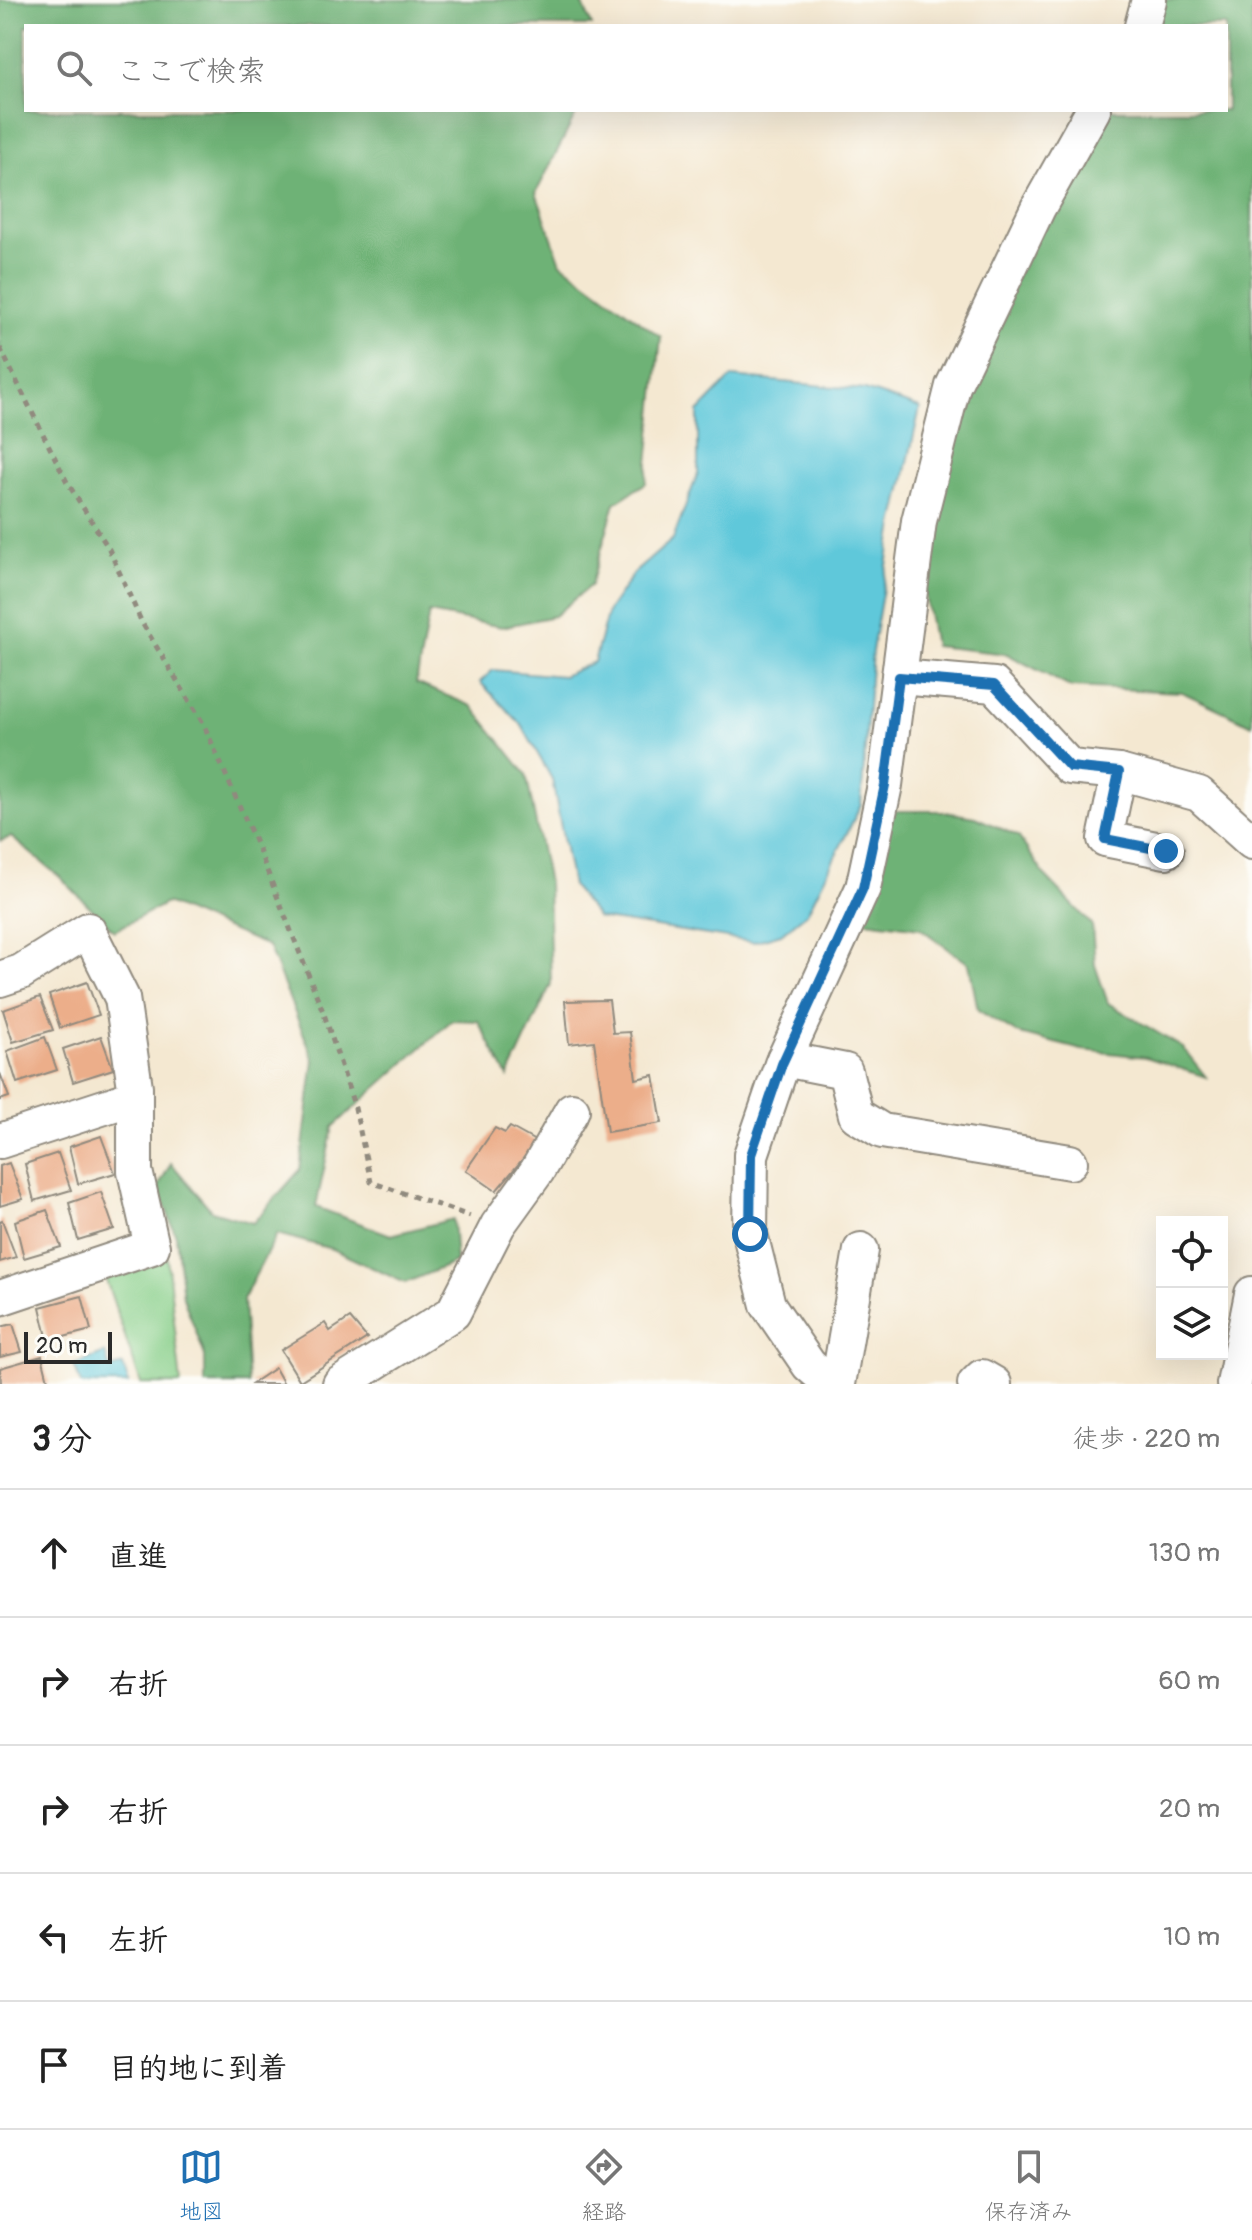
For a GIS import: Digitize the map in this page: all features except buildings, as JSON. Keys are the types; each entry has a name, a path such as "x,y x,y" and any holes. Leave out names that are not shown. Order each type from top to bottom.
{"street":[{"path":"1143,24 1149,0"},
{"path":"831,1384 809,1365 768,1305 750,1234 751,1155 784,1059 863,888 885,785 919,521 953,386 1038,208 1092,112"},
{"path":"899,677 994,685 1070,767 1119,772 1199,794 1252,842"},
{"path":"1119,772 1105,839 1166,851"},
{"path":"0,979 21,972 88,930 122,998 135,1097 135,1171 152,1247 0,1298"},
{"path":"784,1059 845,1071 856,1115 882,1131 1070,1162"},
{"path":"0,1141 135,1097"},
{"path":"340,1384 453,1313 498,1225 537,1171 572,1110"},
{"path":"838,1384 861,1250"},
{"path":"1234,1384 1252,1294"},
{"path":"975,1384 982,1377 994,1384"}],"path":[{"path":"0,348 67,482 109,549 142,623 203,723 324,1014 355,1108 371,1182 498,1225"}],"green space":[{"path":"0,0 581,0 591,24 24,24 24,112 577,112 536,193 561,263 661,337 646,483 615,503 591,585 554,616 502,627 429,613 416,683 472,706 526,774 548,883 551,984 508,1077 478,1021 452,1020 333,1127 316,1207 391,1235 453,1219 456,1262 405,1283 332,1249 277,1234 243,1299 248,1384 205,1384 205,1356 183,1297 176,1236 158,1187 171,1163 212,1211 253,1223 300,1170 314,1060 268,946 166,903 114,931 61,878 11,837 0,841"},
{"path":"1142,0 1252,0 1252,725 1182,692 1070,687 1007,654 934,646 916,546 1001,308 1094,112 1228,112 1228,24 1132,24"},
{"path":"880,811 939,811 975,817 1018,836 1046,877 1092,925 1095,965 1108,1003 1183,1048 1206,1077 1146,1057 1082,1050 1016,1033 978,1010 969,964 920,928 835,917"},
{"path":"167,1257 181,1384 141,1384 105,1277"}],"water":[{"path":"732,377 865,390 920,408 894,525 872,651 861,805 807,913 781,934 753,942 598,918 572,886 552,779 521,724 480,682 493,670 563,676 594,662 608,611 634,573 673,539 698,473 698,412"},
{"path":"105,1353 110,1369 123,1365 129,1384 81,1384 74,1365"}],"route":[{"path":"750,1234 751,1155 782,1064 863,888 885,785 899,677 994,685 1070,767 1119,772 1105,839 1166,851"}]}
